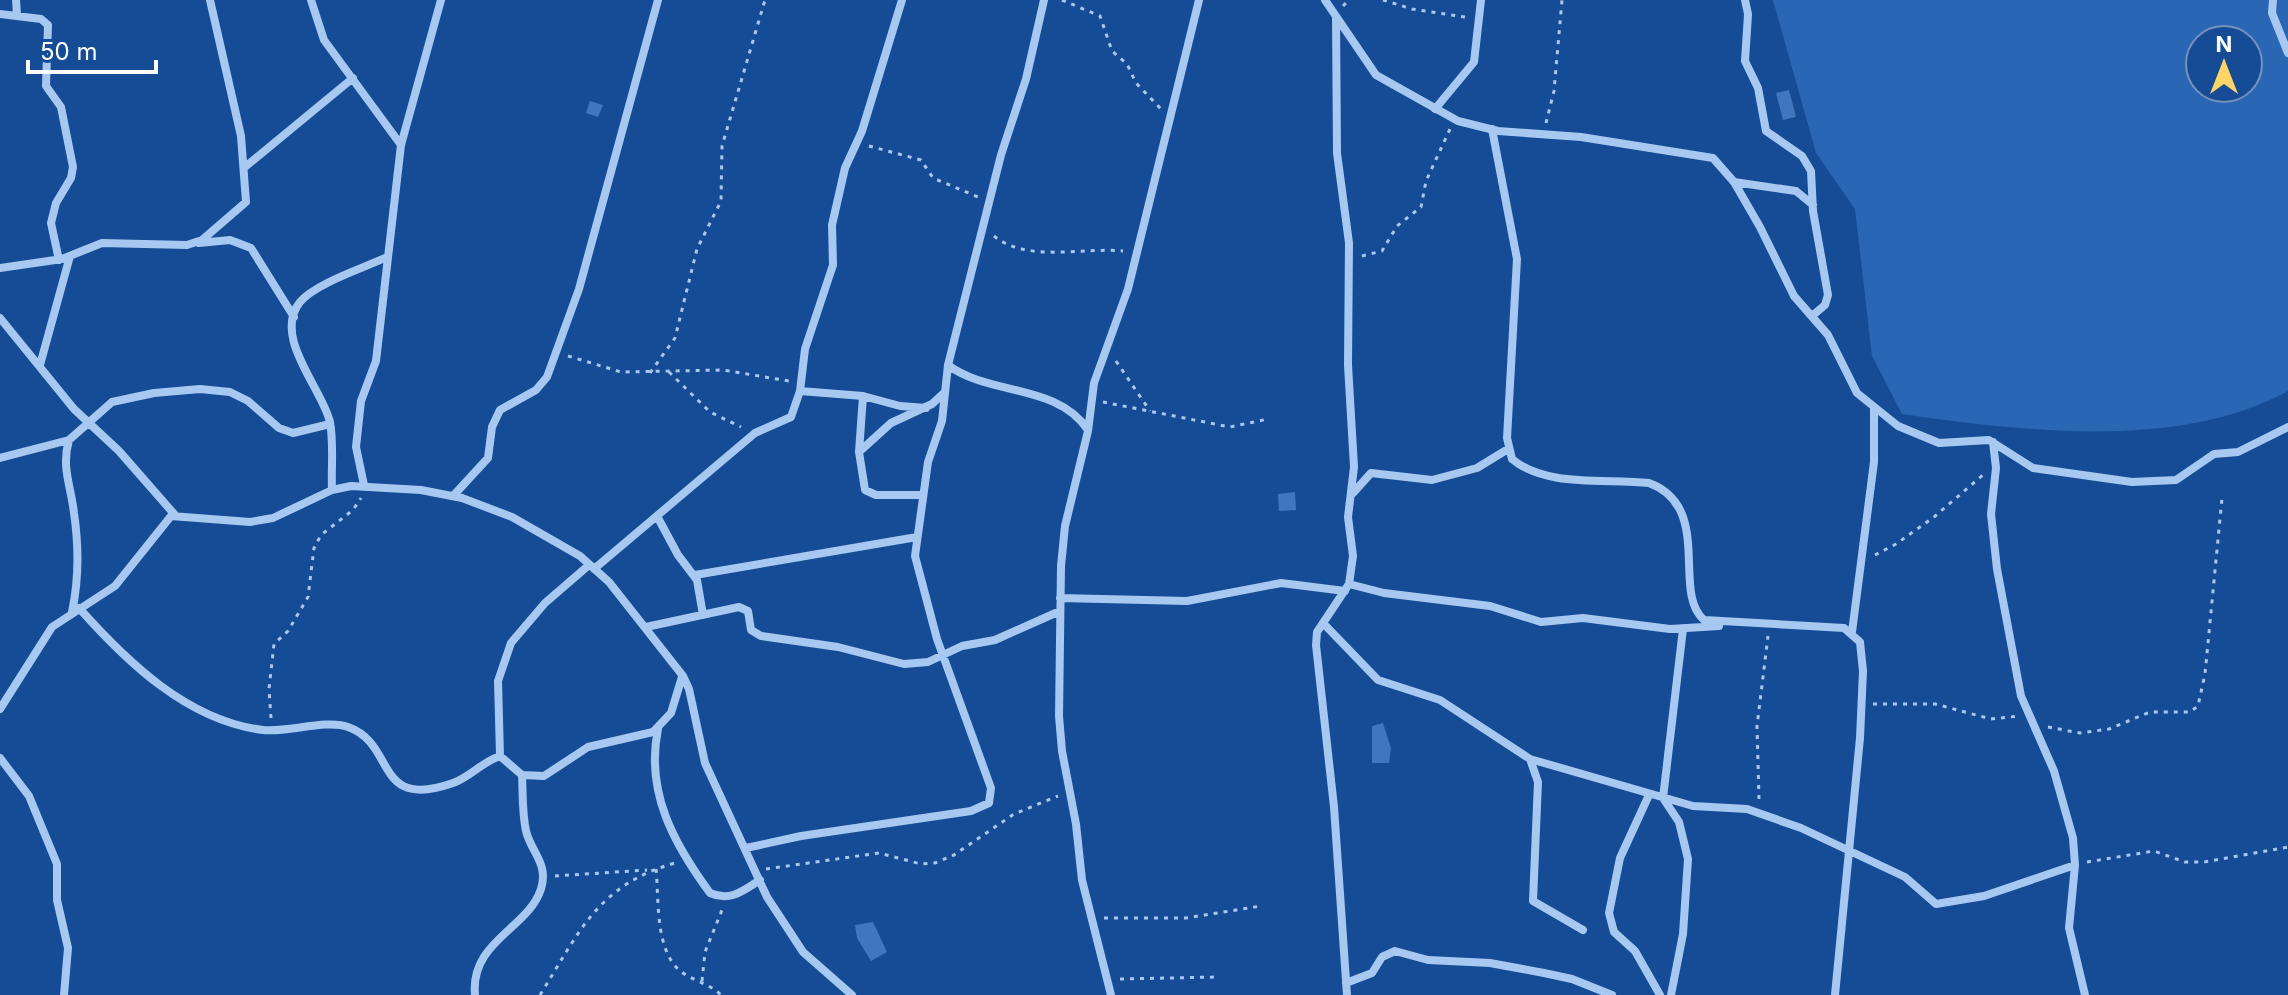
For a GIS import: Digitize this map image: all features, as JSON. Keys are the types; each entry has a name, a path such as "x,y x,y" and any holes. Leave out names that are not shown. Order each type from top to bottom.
{"street":[{"path":"16,0 17,15"},
{"path":"194,243 246,202 245,167 210,0"},
{"path":"311,0 324,40 401,145"},
{"path":"367,486 356,447 361,401 376,361 401,145 441,0"},
{"path":"453,496 488,458 497,415 543,384 579,289 658,0"},
{"path":"683,676 671,713 658,728 636,737 588,747 544,776 522,775 500,756 498,681 511,643 545,603 657,516 755,433 791,417 801,387 805,349 833,265 832,225 845,168 857,143 902,0"},
{"path":"746,848 801,836 971,811 989,803 991,788 919,578 917,537 928,462 940,430 948,365 989,201 1026,79 1044,0"},
{"path":"1111,995 1082,880 1059,716 1060,598 1065,526 1088,431 1092,400 1106,349 1128,289 1199,0"},
{"path":"1325,0 1376,75 1458,121 1492,129 1708,156 1719,163 1734,182 1794,296 1828,335 1857,393 1898,426 1939,443 1993,442 2033,468 2096,479 2165,482 2187,475 2214,454 2238,452 2288,427"},
{"path":"1435,109 1474,62 1481,0"},
{"path":"1745,0 1748,14 1745,61 1758,88 1766,131 1806,162 1813,175 1813,205 1828,295 1825,305 1812,316"},
{"path":"2273,0 2272,13 2288,53"},
{"path":"0,14 48,23 46,86 61,107 70,147 72,174 56,203 51,223 52,241 59,260"},
{"path":"1336,16 1337,153 1349,255 1348,365 1354,467 1348,517 1353,556 1347,587 1323,623 1316,645 1334,807 1347,995"},
{"path":"245,167 353,78"},
{"path":"1492,129 1517,259 1508,449 1512,459 1528,469 1583,479 1649,483 1662,489 1681,513 1689,543 1694,608 1704,620 1844,628 1852,632 1862,648 1861,704 1835,995"},
{"path":"1734,182 1796,191 1813,205"},
{"path":"0,268 59,260 102,243 172,246 230,240 246,244 258,256 294,317"},
{"path":"40,365 70,256"},
{"path":"332,490 330,424 320,395 297,356 294,317 298,304 311,292 387,257"},
{"path":"0,318 88,422 119,451 175,515"},
{"path":"948,365 965,378 1033,394 1060,406 1078,415 1088,431"},
{"path":"801,387 926,408"},
{"path":"0,458 69,440 112,402 200,389 230,392 289,432 307,432 330,424"},
{"path":"859,452 891,423 926,408 944,393"},
{"path":"863,396 859,452 863,486 868,493 922,495"},
{"path":"1852,632 1874,462 1874,408"},
{"path":"69,440 65,469 75,516 79,570 75,610"},
{"path":"1993,442 1995,464 1991,514 1994,548 2015,671 2054,771 2073,838 2075,865 2069,928 2085,995"},
{"path":"1350,497 1360,481 1371,473 1432,480 1477,468 1508,449"},
{"path":"0,709 52,627 115,586 132,569 157,528 175,515 250,522 273,518 332,490 367,486 453,496 512,517 563,545 592,567 646,627 683,676 689,689 705,763 792,940 852,995"},
{"path":"657,516 678,555 695,575 703,615"},
{"path":"695,575 917,537"},
{"path":"1060,598 1187,601 1281,583 1347,587 1490,606 1541,622 1583,618 1683,629 1738,623"},
{"path":"646,627 739,607 748,611 751,630 761,636 838,647 904,664 944,657 962,646 995,640 1060,611"},
{"path":"75,610 191,709 227,724 272,730 348,727 375,749 396,785 406,788 450,785 500,756"},
{"path":"1323,623 1378,680 1440,700 1530,759 1560,765 1649,795 1693,806 1741,807 1801,828 1905,877 1931,902 1946,905 1984,896 2026,879 2061,873 2075,865"},
{"path":"1671,995 1683,934 1688,859 1679,822 1663,798 1683,629"},
{"path":"658,728 655,744 658,798 686,860 710,893 723,898 758,875"},
{"path":"0,758 29,796 57,864 57,900 68,948 64,995"},
{"path":"1530,759 1538,782 1533,901 1583,930"},
{"path":"475,995 478,968 503,933 535,899 543,876 540,856 526,832 522,775"},
{"path":"1649,795 1617,866 1609,913 1614,932 1635,951 1660,995"},
{"path":"1346,983 1372,973 1382,957 1395,951 1428,960 1490,963 1558,976 1612,995"}],"path":[{"path":"650,373 675,338 697,249 721,201 722,146 765,0"},
{"path":"1062,0 1100,16 1112,51 1130,67 1136,83 1169,119"},
{"path":"1383,0 1412,9 1480,20"},
{"path":"1542,135 1554,91 1562,0"},
{"path":"1349,255 1363,256 1382,251 1397,226 1421,207 1426,181 1447,133 1458,121"},
{"path":"857,143 921,160 933,178 989,201"},
{"path":"984,224 1001,242 1018,247 1125,251 1137,246"},
{"path":"1106,349 1151,412"},
{"path":"556,352 621,372 741,371 801,387"},
{"path":"669,372 710,412 755,433"},
{"path":"1092,400 1230,427 1268,419"},
{"path":"1862,558 1896,544 1966,492 1995,464"},
{"path":"272,730 269,689 274,644 296,620 308,597 314,548 321,535 353,510 367,486"},
{"path":"2033,723 2080,733 2109,729 2150,712 2190,712 2198,706 2207,661 2222,498"},
{"path":"1758,815 1757,726 1770,624"},
{"path":"1861,704 1935,704 1991,719 2029,713"},
{"path":"758,875 879,853 921,864 935,863 954,855 1014,814 1069,792"},
{"path":"2075,865 2154,851 2185,862 2204,862 2288,847"},
{"path":"543,876 653,869 686,860"},
{"path":"653,869 666,950 678,969 721,995"},
{"path":"540,995 586,920 622,886 653,869"},
{"path":"702,981 705,952 721,918 723,898"},
{"path":"1093,918 1186,918 1261,906"},
{"path":"1108,979 1218,977"}],"shaded area":[{"path":"1773,0 2288,0 2288,391 2245,410 2198,422 2149,429 2047,430 1902,414 1872,356 1855,209 1816,153"}],"building":[{"path":"1789,90 1796,117 1783,120 1776,93"},
{"path":"590,101 603,105 598,117 586,113"},
{"path":"1295,492 1296,510 1279,511 1278,494"},
{"path":"1383,723 1391,748 1389,763 1372,763 1372,726"},
{"path":"873,922 887,952 871,961 857,938 855,925"}]}
